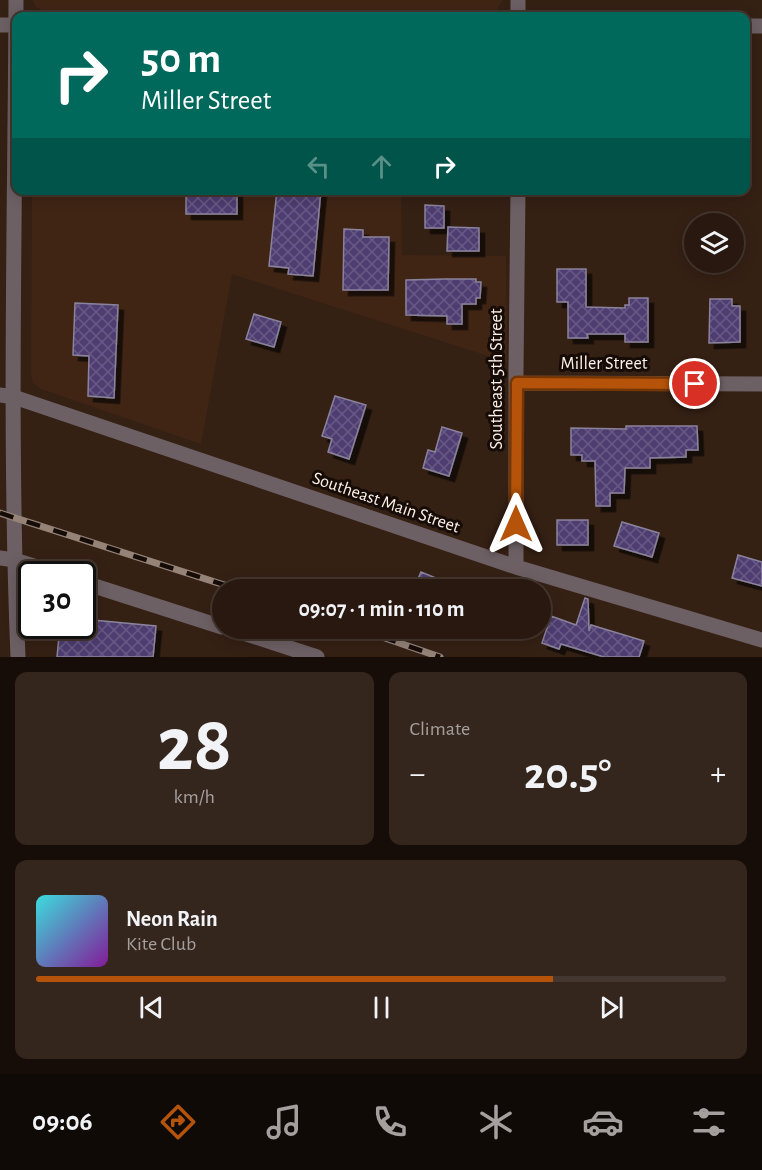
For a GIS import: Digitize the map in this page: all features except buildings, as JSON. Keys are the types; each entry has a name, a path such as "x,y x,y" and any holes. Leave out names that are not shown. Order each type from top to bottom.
{"street":[{"path":"12,190 7,396 15,517 7,559 18,657"},
{"name":"Southeast 5th Street","path":"516,567 518,195"},
{"name":"Miller Street","path":"517,383 762,384"},
{"name":"Southeast Main Street","path":"7,396 516,567 762,640"},
{"path":"96,586 212,624"},
{"path":"262,639 317,657"}],"shaded area":[{"path":"32,0 502,0 496,12 45,12 36,7"},
{"path":"32,195 401,195 402,255 506,256 507,362 232,274 201,444 41,389 33,383 31,374"}],"railway":[{"path":"0,513 212,581"},
{"path":"388,639 440,657"}],"route":[{"path":"516,524 517,383 695,384"}]}
